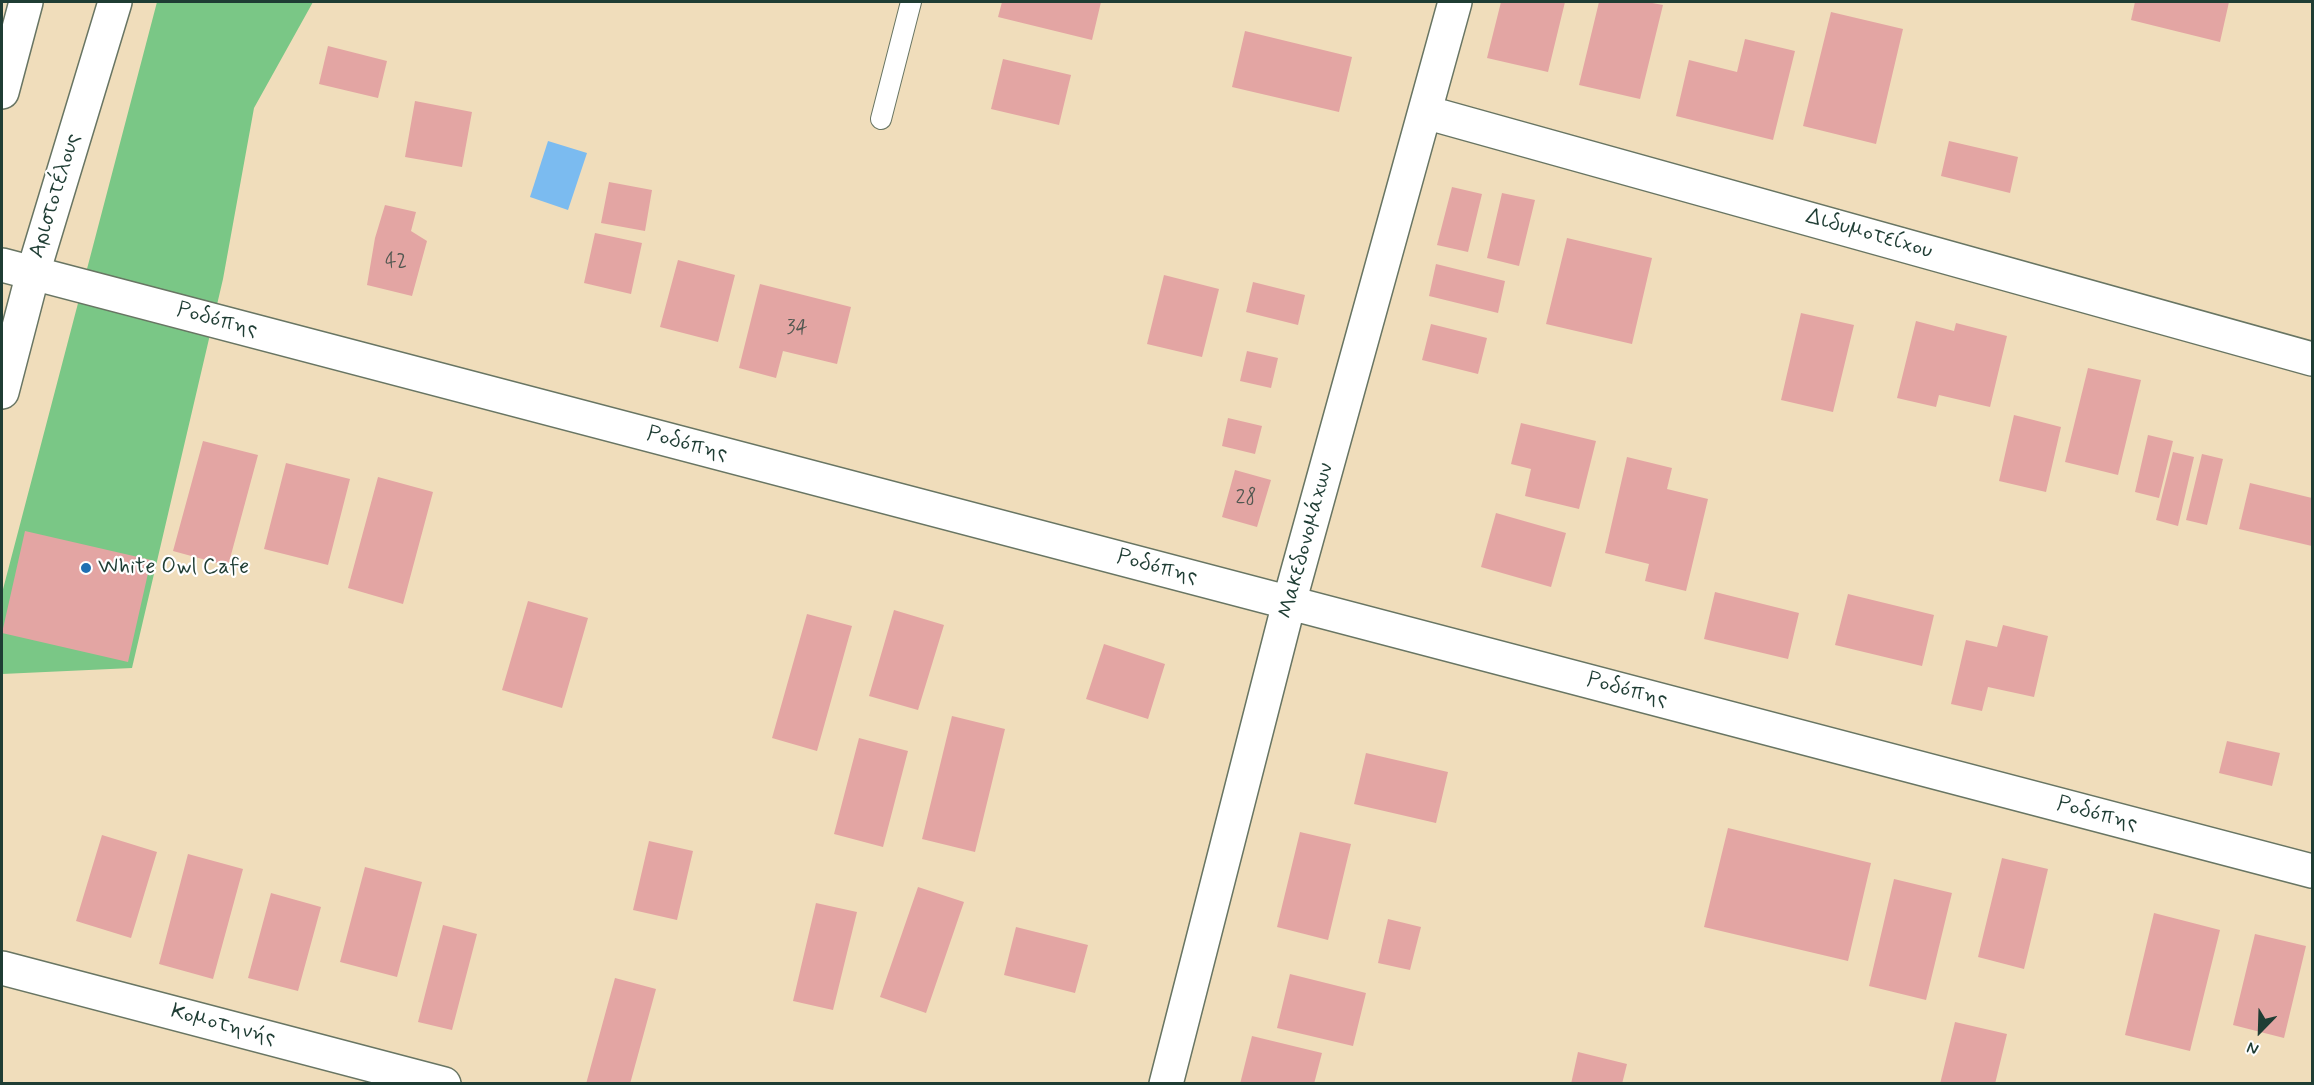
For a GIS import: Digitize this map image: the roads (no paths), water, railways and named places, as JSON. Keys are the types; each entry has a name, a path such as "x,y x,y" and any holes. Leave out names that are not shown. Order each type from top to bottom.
{"street":[{"path":"2,92 26,2"},
{"name":"Αριστοτέλους","path":"2,392 33,273 115,2"},
{"name":"Μακεδονομάχων","path":"1166,1083 1289,603 1455,2"},
{"name":"Διδυμοτείχου","path":"1425,112 2313,359"},
{"name":"Ροδόπης","path":"2,265 2313,871"},
{"name":"Κομοτηνής","path":"2,968 444,1083"}],"lane":[{"path":"881,119 910,2"}],"water":[{"path":"548,141 587,153 568,210 530,197"}],"place":[{"name":"White Owl Cafe","path":"86,568"}]}
